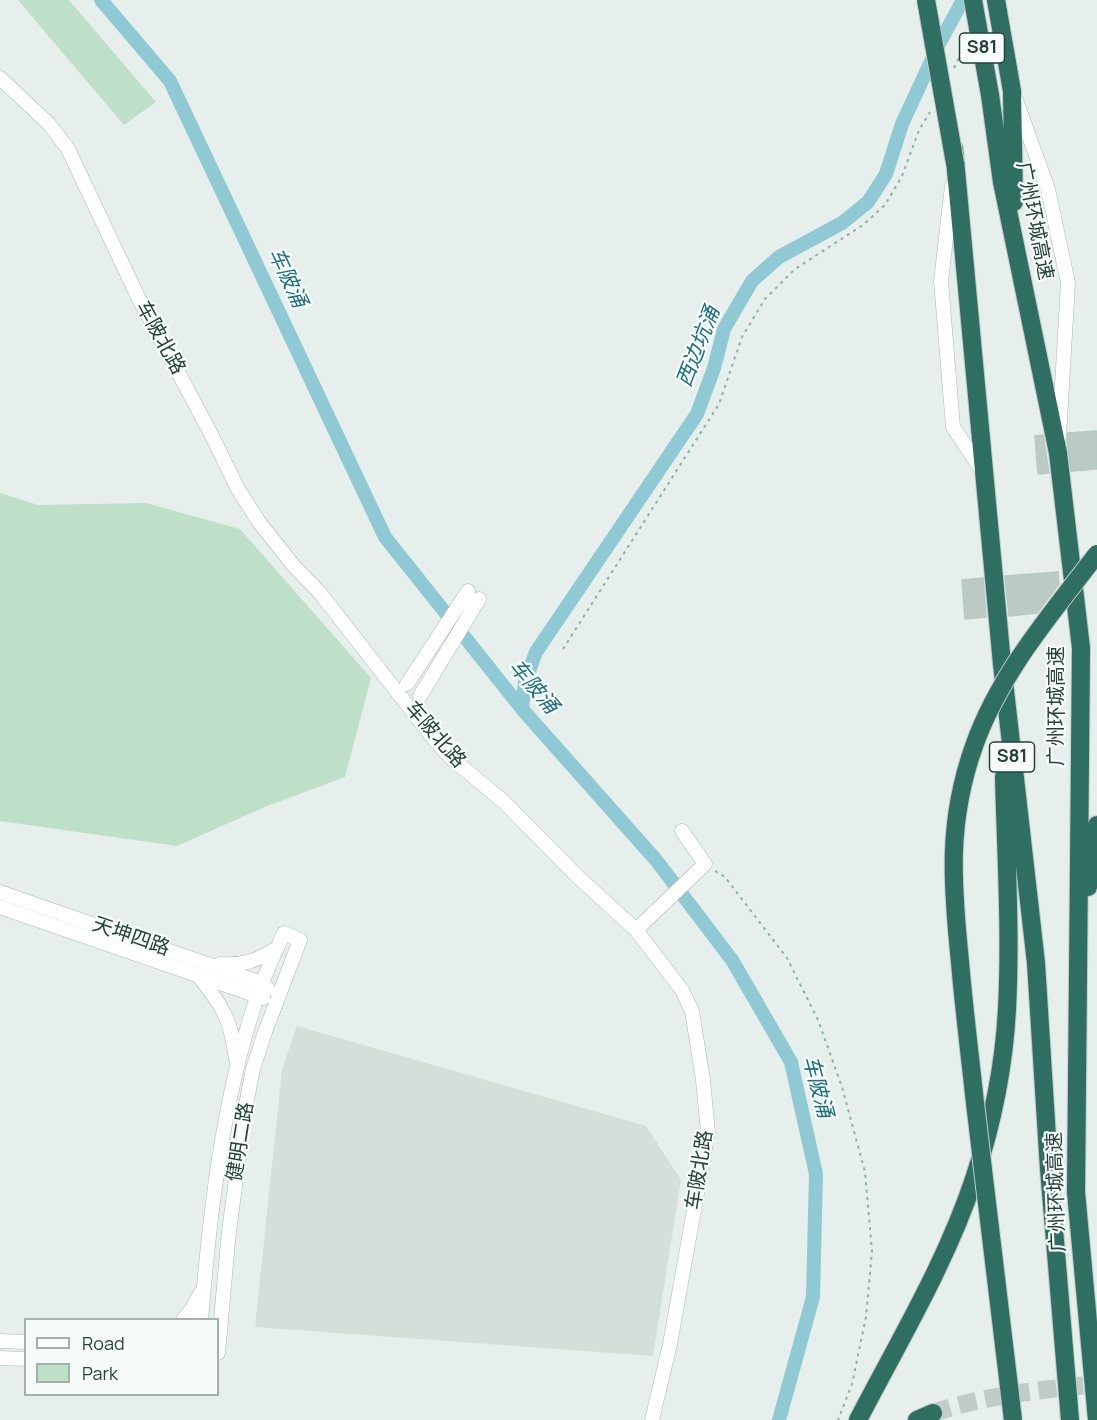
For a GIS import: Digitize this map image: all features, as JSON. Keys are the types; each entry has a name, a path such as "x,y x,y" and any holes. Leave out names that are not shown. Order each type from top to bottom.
{"highway":[{"path":"926,0 955,163"},
{"name":"广州环城高速","path":"939,0 1002,664 1035,963 1070,1420"},
{"name":"广州环城高速","path":"973,0 990,95 1002,182 1058,453 1081,648 1076,1192 1096,1420"},
{"path":"996,0 1012,91 1015,243"},
{"path":"1013,1420 954,902 952,868 954,830 966,772 985,718 1014,665 1044,621 1097,554"},
{"path":"858,1420 957,1226 975,1177 993,1107 1006,1029 1008,987 1002,664"},
{"path":"1078,957 1097,825"}],"street":[{"name":"车陂北路","path":"0,78 49,124 68,148 138,297 212,434 238,489 259,522 293,565 320,592 450,757 504,801 578,877 636,930 682,990 692,1011 708,1118 707,1142 670,1344 652,1420"},
{"path":"1012,91 1048,189 1068,283 1058,453"},
{"path":"955,163 941,281 953,427 985,475"},
{"path":"407,684 473,595 420,696"},
{"path":"636,930 705,864 682,831"},
{"name":"天坤四路","path":"0,892 262,983"},
{"name":"天坤四路","path":"0,907 256,998 277,1000"},
{"name":"健明二路","path":"201,1318 219,1157 237,1065 256,998 284,933 300,940 253,1069 229,1231 219,1342"},
{"path":"206,963 243,964 277,948"},
{"path":"200,978 220,1004 230,1023 237,1065"},
{"path":"262,983 277,1000"},
{"path":"185,1318 204,1286"},
{"path":"0,1341 24,1342"},
{"path":"0,1358 24,1359"}],"path":[{"path":"952,72 967,41"},
{"path":"563,649 719,404 742,337 765,299 795,269 864,225 885,205 902,176 919,130 933,107"},
{"path":"705,864 725,877 787,958 818,1020 842,1087 865,1172 872,1251 866,1317 852,1384 838,1420"}],"shaded area":[{"path":"297,1026 646,1126 681,1180 653,1356 255,1327 282,1069"}],"green space":[{"path":"18,0 69,0 156,102 124,125"},
{"path":"0,493 38,505 146,503 240,529 371,678 345,777 267,806 177,846 0,821"}],"building":[{"path":"1097,431 1097,469 1071,471 1068,433"},
{"path":"1043,435 1049,473 1038,474 1035,436"},
{"path":"1058,572 1059,584 1037,613 1009,616 1005,576"},
{"path":"983,578 986,617 965,619 962,580"}],"waterway":[{"name":"车陂涌","path":"101,0 170,81 385,537 522,709 656,860 732,960 791,1062 816,1174 813,1297 779,1420"},
{"name":"西边坑涌","path":"522,709 525,682 536,652 697,414 714,368 724,329 752,281 779,257 842,223 868,202 886,174 902,124 940,42 963,0"}],"tunnel":[{"path":"933,1413 993,1397 1097,1384"}]}
